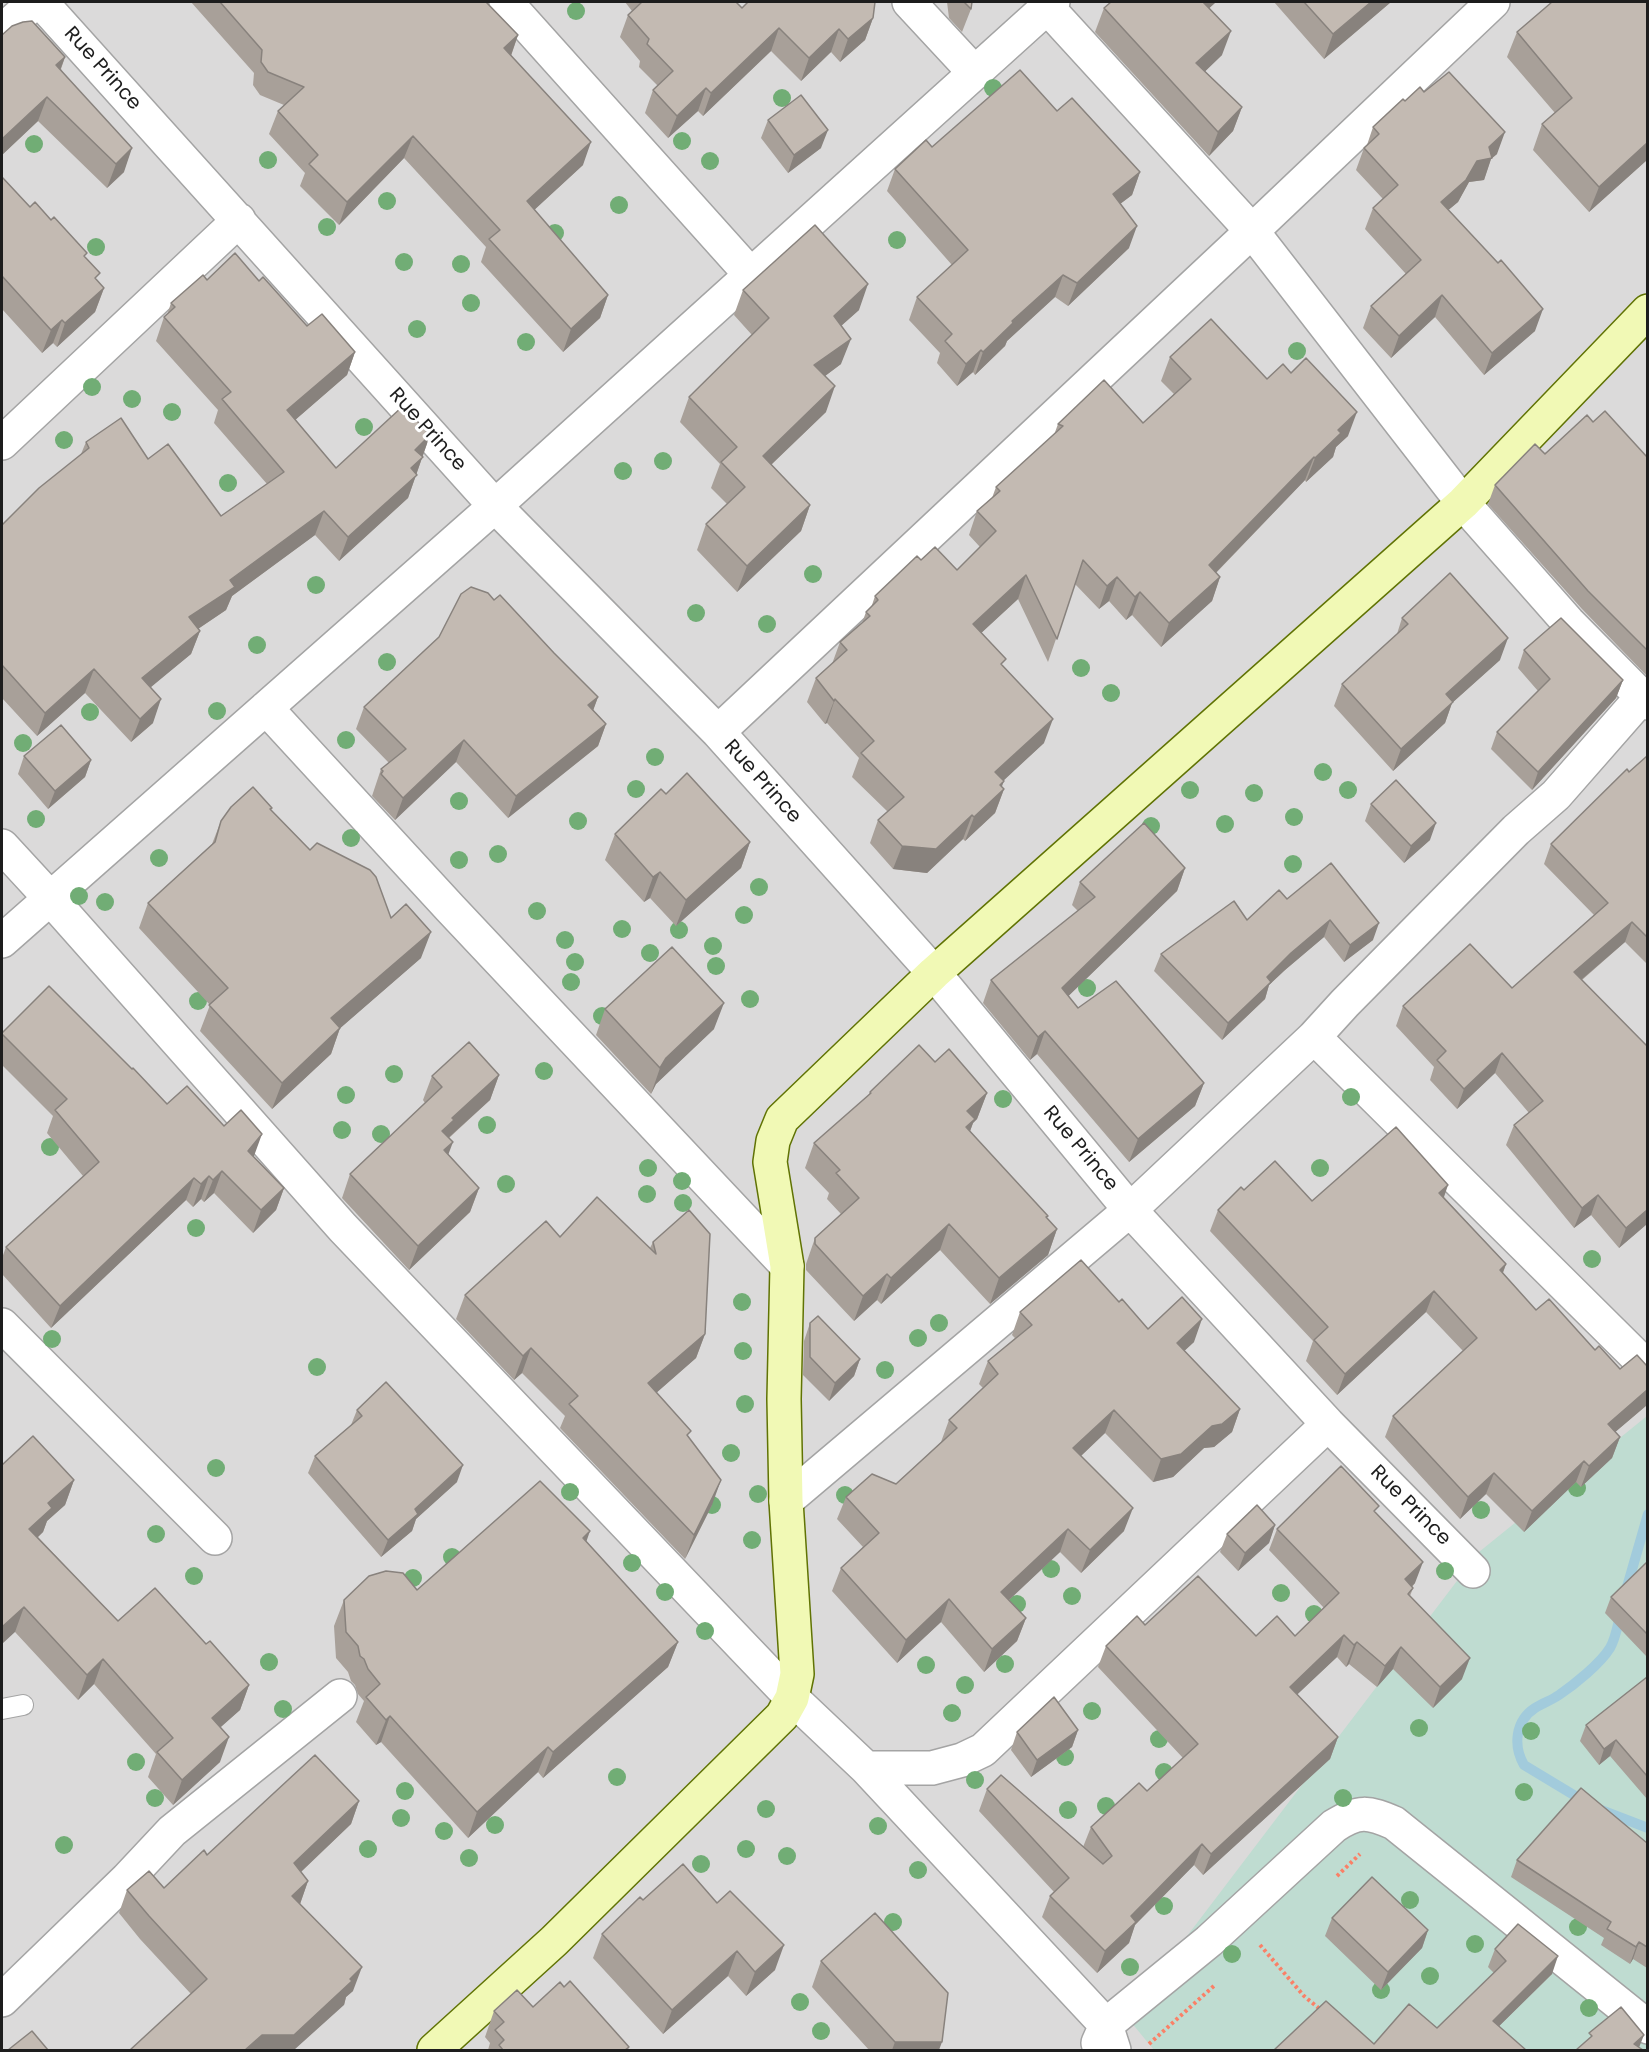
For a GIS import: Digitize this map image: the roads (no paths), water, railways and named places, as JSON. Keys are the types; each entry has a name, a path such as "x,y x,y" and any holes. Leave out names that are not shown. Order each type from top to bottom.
{"street":[{"path":"2,31 35,2"},
{"name":"Rue Prince","path":"42,2 495,506 717,732 934,973 1130,1210 1328,1424 1473,1570"},
{"path":"506,2 751,275"},
{"path":"909,2 974,72"},
{"path":"717,732 1493,2"},
{"path":"2,941 495,506 1050,4 1252,231 1463,503 1568,622 1645,700 1556,795 1516,830 1314,1037 1130,1210 786,1501"},
{"path":"2,443 239,220"},
{"path":"434,2050 554,1941 782,1716 792,1698 797,1674 786,1501 784,1399 787,1266 770,1162 773,1141 782,1119 934,973 1463,503 1647,311"},
{"path":"266,708 450,908 787,1266"},
{"path":"2,846 343,1228 792,1698 866,1768 1105,2042 1209,1941 1334,1826 1351,1815 1374,1814 1395,1823 1647,2027"},
{"path":"1314,1037 1647,1368"},
{"path":"2,1325 215,1538"},
{"path":"866,1768 932,1768 962,1760 983,1750 1328,1424"},
{"path":"2,2000 127,1880 172,1830 340,1696"}],"lane":[{"path":"2,1709 23,1705"}],"waterway":[{"path":"1625,1594 1648,1514"},
{"path":"1587,1803 1524,1765 1518,1750 1518,1734 1528,1713 1572,1685 1606,1654 1614,1640 1621,1612"},
{"path":"1601,1810 1648,1828"}]}
